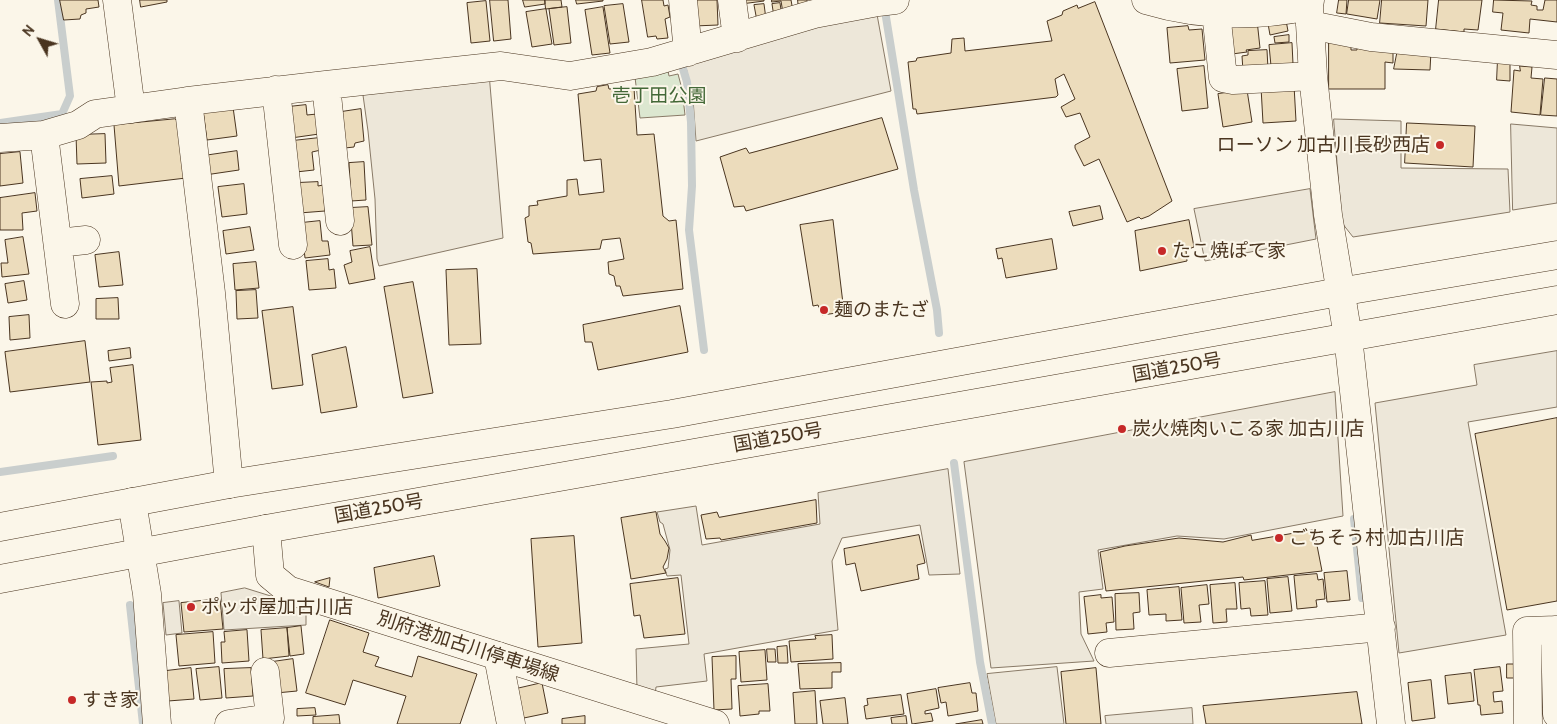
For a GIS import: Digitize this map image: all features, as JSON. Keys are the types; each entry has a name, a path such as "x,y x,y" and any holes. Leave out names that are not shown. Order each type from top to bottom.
{"main road":[{"path":"117,0 131,109"},
{"path":"683,0 688,52"},
{"path":"732,0 737,38"},
{"path":"0,138 44,135 78,125 95,114 276,90 501,66 570,76 652,62 814,14 895,0"},
{"path":"1146,0 1162,5 1240,14 1310,10 1371,37 1557,55"},
{"path":"1310,10 1313,76 1328,216 1348,337 1391,724"},
{"path":"1216,12 1223,78 1233,80 1313,76"},
{"path":"326,85 340,221"},
{"path":"276,90 293,245"},
{"path":"188,101 211,293 229,484"},
{"path":"44,135 65,304"},
{"path":"58,243 86,240"},
{"path":"0,527 229,484 672,414 1340,292 1557,255"},
{"name":"国道250号","path":"0,579 266,529 1557,300"},
{"path":"132,502 147,594 157,724"},
{"name":"別府港加古川停車場線","path":"266,529 270,575 288,590 716,724"},
{"path":"1109,653 1381,627"},
{"path":"1528,724 1527,631 1556,630 1557,714"},
{"path":"498,656 511,724"},
{"path":"228,724 281,717 265,672"}],"green space":[{"name":"壱丁田公園","path":"667,65 669,76 678,74 685,115 640,118 634,69"}],"shaded area":[{"path":"876,9 891,91 696,141 693,99 684,58"},
{"path":"489,73 503,238 379,266 377,259 375,199 362,88"},
{"path":"1334,119 1401,121 1401,168 1508,169 1510,212 1353,237 1342,223"},
{"path":"1511,124 1557,128 1557,203 1513,210"},
{"path":"1310,189 1316,239 1205,261 1194,209"},
{"path":"1557,351 1557,407 1468,422 1506,635 1399,653 1375,403 1477,385 1474,365"},
{"path":"1335,392 1343,516 1224,539 1177,536 1098,550 1103,589 1079,592 1081,634 1094,661 991,668 964,462"},
{"path":"948,469 960,574 929,575 920,525 842,538 832,561 838,630 704,654 707,681 656,687 655,695 637,690 636,649 689,644 681,575 667,576 665,569 668,568 670,550 663,524 660,522 657,512 696,506 702,545 820,524 818,493"},
{"path":"245,588 306,607 306,625 224,630 221,593"},
{"path":"179,601 182,633 166,635 163,603"},
{"path":"1057,667 1064,724 996,724 987,674"},
{"path":"1192,708 1193,724 1106,724 1105,716"}],"building":[{"path":"60,0 98,0 99,7 86,9 86,13 81,15 80,19 64,20"},
{"path":"140,0 167,0 167,2 141,7"},
{"path":"490,0 508,0 511,39 494,41"},
{"path":"523,0 545,0 545,4 525,7"},
{"path":"545,0 561,0 562,7 546,9"},
{"path":"576,0 603,0 603,1 577,4"},
{"path":"642,0 663,0 664,6 668,5 670,17 665,19 668,38 657,39 656,36 648,37"},
{"path":"692,0 717,0 718,25 694,26"},
{"path":"741,0 764,0 764,1 741,4"},
{"path":"772,0 791,0 793,11 783,13 781,1 772,2"},
{"path":"798,0 807,0 808,9 799,10"},
{"path":"1339,0 1347,0 1346,14 1337,13"},
{"path":"1349,0 1380,0 1377,19 1347,14"},
{"path":"1382,0 1428,0 1426,26 1380,23"},
{"path":"1439,0 1482,0 1478,30 1464,29 1464,32 1436,29"},
{"path":"1494,0 1532,1 1531,5 1537,6 1537,10 1543,10 1545,0 1557,0 1557,22 1530,19 1529,33 1501,30 1503,13 1493,12"},
{"path":"486,1 490,41 471,43 467,3"},
{"path":"1095,2 1172,201 1149,216 1141,219 1139,217 1127,222 1099,159 1084,166 1075,148 1075,145 1090,137 1080,113 1066,117 1061,107 1075,99 1064,74 1055,79 1058,95 1056,97 917,114 916,109 913,109 908,62 916,61 917,58 951,53 952,39 964,38 965,51 1052,41 1047,21 1062,15 1063,11 1077,5 1078,8"},
{"path":"780,3 782,16 774,17 772,4"},
{"path":"623,4 629,42 610,44 604,6"},
{"path":"764,4 766,19 757,21 754,5"},
{"path":"567,7 571,43 554,45 549,9"},
{"path":"603,7 610,53 592,55 585,10"},
{"path":"546,9 552,44 532,47 526,12"},
{"path":"1285,15 1288,31 1270,35 1267,18"},
{"path":"1257,20 1260,48 1232,54 1229,22"},
{"path":"1188,26 1189,30 1202,29 1205,60 1170,63 1167,28"},
{"path":"1289,35 1289,42 1275,43 1274,37"},
{"path":"1329,39 1351,39 1351,50 1357,50 1357,44 1393,44 1393,63 1385,62 1385,89 1329,89"},
{"path":"1292,43 1293,64 1271,66 1269,45"},
{"path":"1398,49 1431,51 1430,70 1394,69"},
{"path":"1267,50 1268,69 1243,71 1242,56 1248,55 1248,51"},
{"path":"1498,58 1510,59 1510,81 1497,80"},
{"path":"1204,66 1208,108 1182,111 1177,69"},
{"path":"1520,66 1532,67 1531,78 1543,79 1540,115 1511,112 1514,70 1520,71"},
{"path":"1545,78 1557,79 1557,116 1541,115"},
{"path":"608,85 609,89 634,88 637,135 654,134 663,216 669,221 676,220 683,289 623,296 620,286 616,286 614,276 609,274 608,262 624,259 620,238 602,240 600,249 533,254 531,243 528,242 525,218 529,216 529,206 538,205 537,201 567,196 567,180 577,179 579,195 604,192 601,159 584,161 578,94 596,91 597,87"},
{"path":"1294,85 1296,121 1263,123 1261,87"},
{"path":"1247,90 1252,122 1223,127 1218,94"},
{"path":"306,105 307,115 317,114 319,134 291,138 288,107"},
{"path":"233,107 237,136 207,140 203,111"},
{"path":"361,109 364,141 355,143 354,147 345,148 341,112"},
{"path":"882,118 898,169 746,211 744,206 734,207 720,157 746,148 749,153"},
{"path":"175,119 180,122 186,178 119,186 114,125"},
{"name":"ローソン 加古川長砂西店","path":"1407,123 1475,126 1473,167 1405,163"},
{"path":"105,134 106,163 77,164 76,135"},
{"path":"319,138 321,150 312,152 314,170 296,172 292,141"},
{"path":"237,151 239,170 205,175 203,156"},
{"path":"20,152 23,183 0,186 0,154"},
{"path":"364,162 366,200 351,201 349,163"},
{"path":"112,176 114,194 82,198 80,179"},
{"path":"318,182 318,186 323,185 325,211 299,213 297,183"},
{"path":"244,184 247,214 222,217 218,187"},
{"path":"35,193 37,211 22,213 23,230 0,230 0,198"},
{"path":"1100,206 1103,219 1073,226 1069,212"},
{"path":"368,207 372,245 353,246 350,208"},
{"path":"833,220 844,312 822,315 818,305 813,306 800,225"},
{"path":"1189,220 1194,247 1186,250 1187,261 1140,271 1135,231"},
{"path":"320,221 322,241 328,241 330,255 305,258 301,223"},
{"path":"250,227 254,250 226,254 223,231"},
{"path":"23,237 29,274 2,277 1,263 8,263 5,240"},
{"path":"1052,239 1057,269 1006,278 1002,258 998,259 996,249"},
{"path":"370,247 375,279 349,284 344,265 352,262 350,251"},
{"path":"119,252 123,285 99,287 95,255"},
{"path":"328,259 329,270 334,269 336,288 309,290 306,261"},
{"path":"256,262 259,288 235,290 233,264"},
{"path":"477,269 481,344 449,345 446,270"},
{"path":"24,281 27,300 8,303 5,284"},
{"path":"413,282 433,393 403,398 384,287"},
{"path":"256,290 258,318 237,319 236,291"},
{"path":"118,298 119,319 96,319 96,299"},
{"path":"680,306 688,352 598,370 592,342 585,342 583,325"},
{"path":"293,307 303,385 272,389 262,311"},
{"path":"29,315 30,338 10,340 9,317"},
{"path":"85,341 90,382 10,392 5,352"},
{"path":"346,347 357,407 321,413 312,355"},
{"path":"130,348 131,358 109,361 108,351"},
{"path":"133,365 141,440 98,445 91,382 112,382 110,368"},
{"path":"1557,418 1557,601 1507,610 1475,434"},
{"path":"816,500 817,523 721,540 720,538 706,539 701,515 717,512 719,517"},
{"path":"656,512 660,534 669,548 663,567 666,573 631,579 621,518"},
{"path":"1314,530 1322,571 1244,580 1243,577 1106,591 1100,552 1125,546 1179,538 1223,542 1251,535 1252,540"},
{"path":"919,535 925,563 917,565 919,579 861,591 855,563 846,565 844,549"},
{"path":"574,536 582,643 538,647 531,539"},
{"path":"434,556 440,586 378,598 374,568"},
{"path":"1347,571 1350,600 1327,602 1324,573"},
{"path":"1317,574 1318,580 1323,579 1325,599 1316,600 1317,607 1297,609 1294,576"},
{"path":"1288,577 1292,611 1270,613 1267,579"},
{"path":"330,578 329,587 315,582"},
{"path":"678,578 685,634 644,638 640,615 634,616 630,584"},
{"path":"1265,581 1268,615 1251,616 1250,608 1241,609 1239,583"},
{"path":"1235,583 1237,609 1226,609 1227,622 1213,623 1210,585"},
{"path":"1207,585 1209,604 1199,605 1201,622 1184,623 1181,588"},
{"path":"1179,587 1182,620 1166,621 1166,614 1149,615 1147,590"},
{"path":"1139,593 1140,612 1133,613 1134,629 1116,630 1115,594"},
{"path":"1101,595 1101,598 1112,597 1114,622 1106,623 1107,632 1088,634 1084,597"},
{"path":"220,599 223,629 184,632 181,603"},
{"path":"330,620 369,633 363,652 379,657 375,666 412,677 418,656 477,674 460,724 397,724 406,696 353,680 345,705 306,693"},
{"path":"301,626 304,654 290,656 287,628"},
{"path":"287,628 289,656 263,659 261,630"},
{"path":"247,630 249,661 222,663 221,642 225,642 224,632"},
{"path":"213,632 215,663 179,666 176,635"},
{"path":"832,635 833,659 791,662 789,641 816,639 815,636"},
{"path":"787,646 788,663 778,663 777,647"},
{"path":"767,649 775,649 776,662 768,662"},
{"path":"765,650 767,680 741,682 739,652"},
{"path":"736,656 736,679 731,679 732,709 714,710 712,657"},
{"path":"293,659 297,691 276,693 272,662"},
{"path":"841,663 841,672 832,672 832,688 800,689 798,664"},
{"path":"1507,664 1515,664 1515,678 1507,678"},
{"path":"219,667 222,698 200,700 196,669"},
{"path":"1500,667 1503,691 1493,692 1494,702 1502,701 1503,713 1481,715 1474,670"},
{"path":"191,668 194,699 168,701 166,671"},
{"path":"251,668 253,696 226,698 224,669"},
{"path":"1096,668 1101,724 1066,724 1061,672"},
{"path":"1471,673 1474,701 1448,704 1445,676"},
{"path":"1431,680 1435,718 1412,721 1408,683"},
{"path":"542,683 548,713 519,719 516,689"},
{"path":"970,683 972,693 976,693 978,711 948,716 946,702 941,703 938,688"},
{"path":"768,684 770,711 759,711 759,714 740,716 738,686"},
{"path":"936,689 939,708 925,711 925,714 931,713 933,721 912,724 907,694"},
{"path":"815,691 817,724 795,724 793,693"},
{"path":"1357,692 1362,724 1206,724 1203,706"},
{"path":"901,695 904,714 866,719 864,706 868,705 867,699"},
{"path":"845,698 848,724 823,724 820,701"},
{"path":"315,708 316,715 297,716 297,709"},
{"path":"339,715 340,724 313,724 313,717"},
{"path":"585,716 585,724 562,724 562,719"},
{"path":"906,716 907,724 892,724 891,718"},
{"path":"982,720 983,724 956,724"}],"waterway":[{"path":"0,123 62,114 70,96 58,0"},
{"path":"885,11 914,190 937,310 939,333"},
{"path":"680,59 687,82 691,122 692,186 689,230 704,350"},
{"path":"0,472 113,456"},
{"path":"954,463 980,662 992,724"},
{"path":"1354,519 1362,598"},
{"path":"130,605 143,724"}],"place":[{"name":"ローソン 加古川長砂西店","path":"1440,145"},
{"name":"たこ焼ぽて家","path":"1162,251"},
{"name":"麺のまたざ","path":"824,310"},
{"name":"炭火焼肉いこる家 加古川店","path":"1122,429"},
{"name":"ごちそう村 加古川店","path":"1279,538"},
{"name":"ポッポ屋加古川店","path":"191,607"},
{"name":"すき家","path":"72,700"}]}
